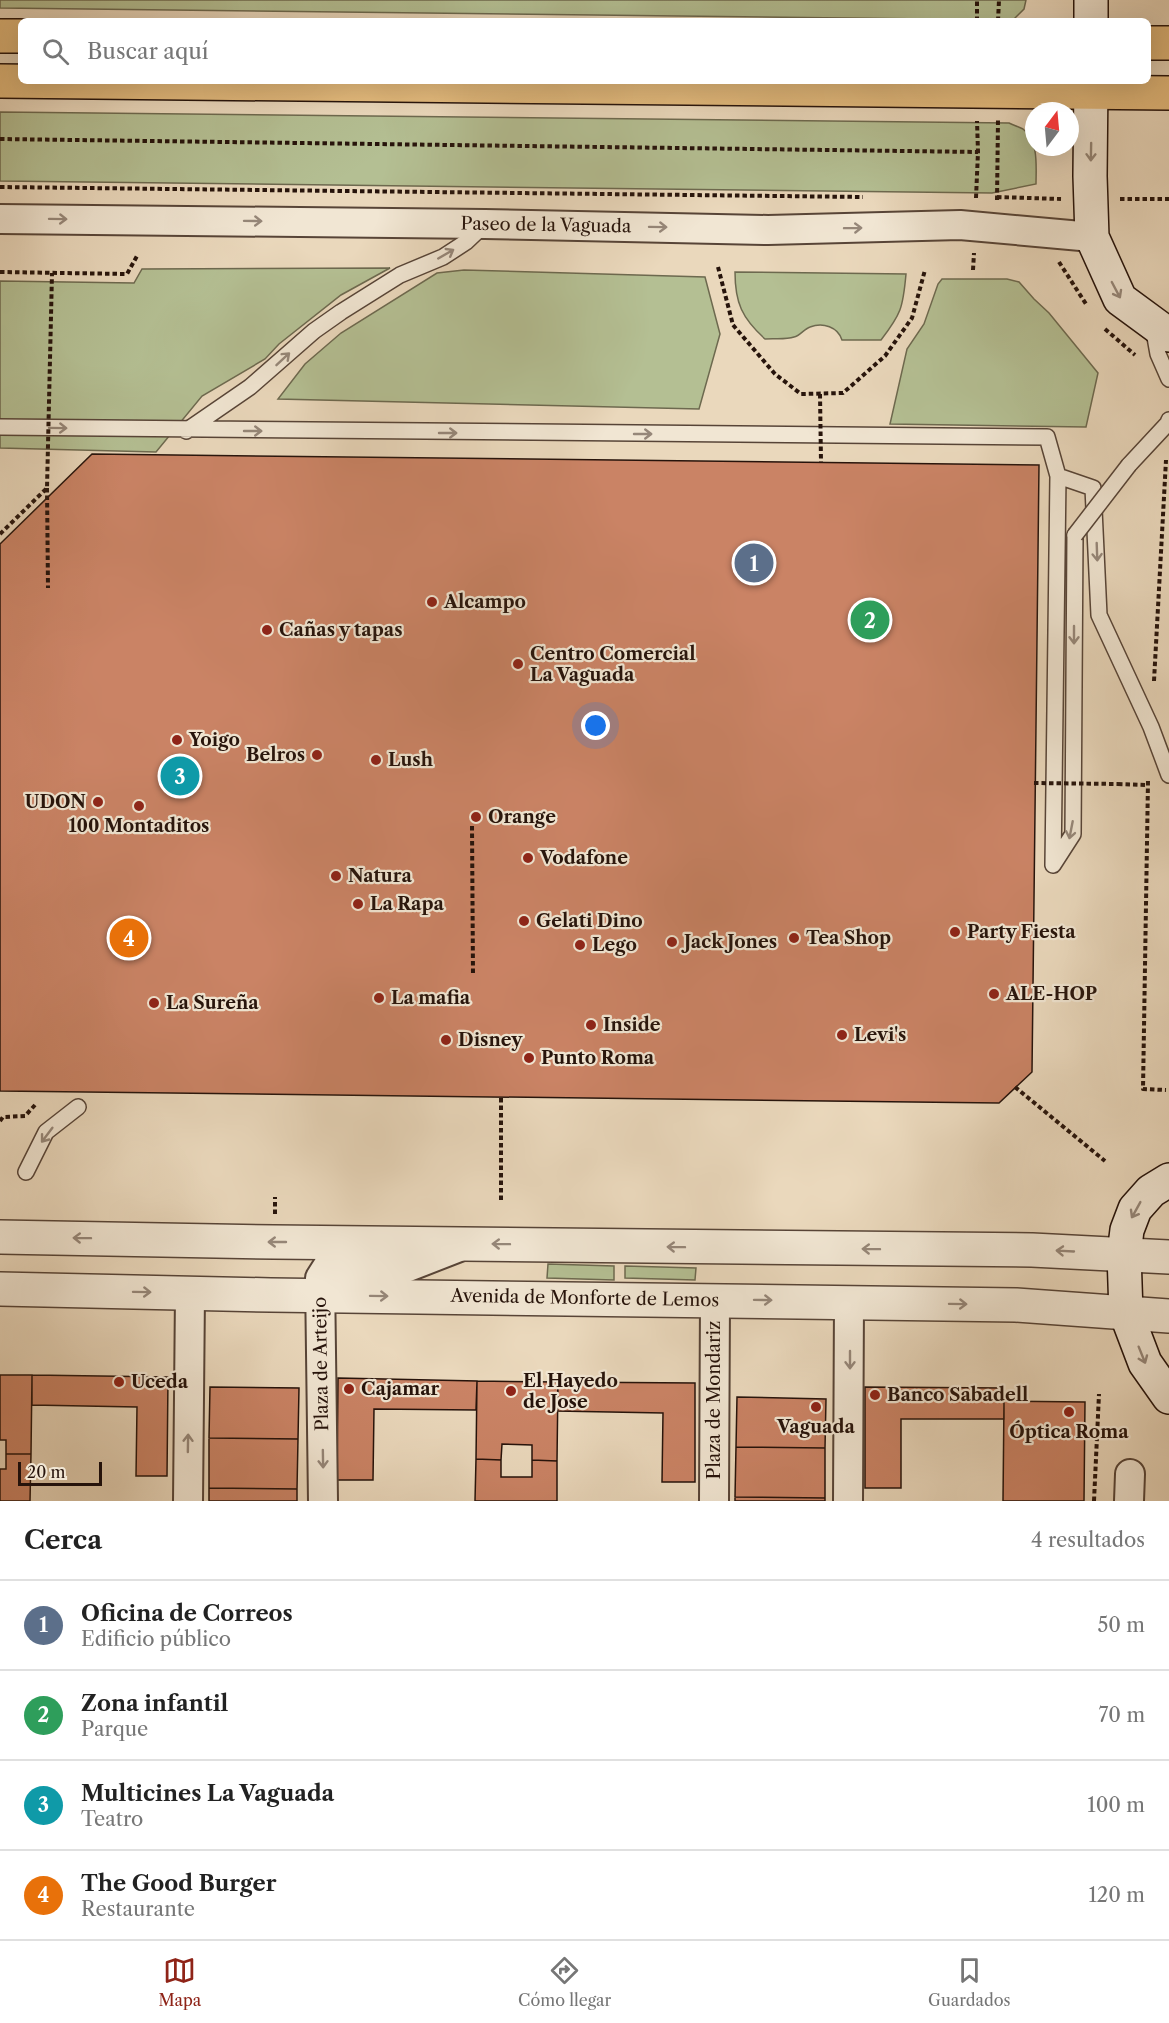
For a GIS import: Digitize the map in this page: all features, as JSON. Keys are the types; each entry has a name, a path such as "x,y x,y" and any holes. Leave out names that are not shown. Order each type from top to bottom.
{"highway":[{"path":"0,36 18,36"},
{"path":"1151,43 1169,43"},
{"path":"0,81 18,81"},
{"path":"317,84 951,90 1091,87 1169,93"}],"street":[{"path":"1091,0 1091,18"},
{"path":"1091,87 1092,237 1120,299 1165,332"},
{"name":"Paseo de la Vaguada","path":"0,219 485,224 768,230 960,225 1092,237"},
{"path":"1168,1394 1155,1381 1145,1364 1126,1313 1124,1254 1127,1230 1135,1209 1151,1191 1169,1180"},
{"path":"0,1237 1032,1250 1169,1257"},
{"name":"Plaza de Arteijo","path":"323,1501 320,1278 327,1267 404,1269 468,1244"},
{"name":"Avenida de Monforte de Lemos","path":"0,1289 1016,1305 1169,1316"},
{"path":"188,1501 190,1293"},
{"name":"Plaza de Mondariz","path":"714,1501 715,1300"},
{"path":"848,1501 849,1302"}],"lane":[{"path":"186,430 250,387 314,331 341,312 400,275 443,257 466,242 485,224"},
{"path":"1165,332 1158,354 1169,379"},
{"path":"0,427 1047,437 1058,476 1053,865 1073,834 1075,535 1129,465 1169,420"},
{"path":"1058,476 1093,488 1100,615 1151,727 1169,775"},
{"path":"26,1172 45,1132 78,1107"}],"path":[{"path":"977,0 977,18"},
{"path":"998,18 999,0"},
{"path":"976,203 977,113"},
{"path":"997,197 998,113"},
{"path":"0,139 978,152"},
{"path":"0,188 865,197"},
{"path":"967,196 1058,199"},
{"path":"1121,199 1169,199"},
{"path":"0,272 127,274 137,256"},
{"path":"718,267 733,325 775,374 801,394 843,393 885,356 912,318 926,270"},
{"path":"48,588 47,488 52,273"},
{"path":"820,394 820,462"},
{"path":"0,534 47,488"},
{"path":"1034,783 1147,785"},
{"path":"472,826 473,976"},
{"path":"1015,1087 1105,1161"},
{"path":"1143,1089 1166,1090"},
{"path":"501,1098 501,1200"},
{"path":"0,1121 3,1117 25,1116 35,1105"},
{"path":"275,1197 275,1220"},
{"path":"1094,1501 1099,1394"}],"green space":[{"path":"0,0 1026,0 1024,9 1015,18 0,8"},
{"path":"0,112 1009,123 1025,131 1025,156 1036,156 1036,184 992,193 0,181"},
{"path":"390,268 341,295 279,344 265,359 202,396 156,452 0,448 0,281 134,283 142,269"},
{"path":"464,270 705,277 720,334 699,409 278,399 305,364 341,333 437,273"},
{"path":"735,272 906,274 900,310 881,340 842,340 834,329 825,325 810,327 791,338 765,339 745,317 741,309 736,293"},
{"path":"942,279 1007,279 1019,282 1049,313 1098,373 1086,427 890,424 907,349 924,324 938,284"},
{"path":"548,1264 614,1266 614,1280 547,1278"},
{"path":"625,1266 696,1268 695,1280 625,1278"}],"building":[{"name":"Centro Comercial La Vaguada","path":"92,454 1039,465 1032,1072 999,1103 0,1091 0,544"},
{"path":"0,1375 32,1375 31,1454 6,1454 6,1440 0,1440"},
{"path":"32,1375 168,1377 167,1476 136,1476 137,1407 32,1405"},
{"path":"338,1378 477,1381 476,1410 374,1409 373,1480 337,1480"},
{"path":"477,1381 558,1382 557,1461 532,1460 532,1445 502,1444 501,1460 476,1459"},
{"path":"558,1382 695,1383 695,1482 662,1482 663,1413 557,1411"},
{"path":"210,1387 299,1388 298,1439 209,1438"},
{"path":"865,1387 1004,1388 1004,1419 901,1419 901,1488 865,1488"},
{"path":"737,1397 826,1399 825,1448 736,1447"},
{"path":"1004,1401 1085,1402 1084,1501 1003,1501"},
{"path":"209,1438 298,1439 297,1489 209,1488"},
{"path":"736,1447 825,1448 825,1498 735,1497"},
{"path":"6,1454 31,1454 30,1501 0,1501 0,1469 6,1469"},
{"path":"476,1459 501,1460 501,1477 532,1477 532,1460 557,1461 557,1501 475,1501"},
{"path":"209,1488 297,1489 297,1501 209,1501"},
{"path":"735,1497 825,1498 825,1501 735,1501"}],"place":[{"name":"Oficina de Correos","path":"754,563"},
{"name":"Alcampo","path":"432,602"},
{"name":"Zona infantil","path":"870,620"},
{"name":"Cañas y tapas","path":"267,630"},
{"name":"Centro Comercial La Vaguada","path":"518,664"},
{"name":"Yoigo","path":"177,740"},
{"name":"Belros","path":"317,755"},
{"name":"Lush","path":"376,760"},
{"name":"Multicines La Vaguada","path":"180,776"},
{"name":"UDON","path":"98,802"},
{"name":"100 Montaditos","path":"139,806"},
{"name":"Orange","path":"476,817"},
{"name":"Vodafone","path":"528,858"},
{"name":"Natura","path":"336,876"},
{"name":"La Rapa","path":"358,904"},
{"name":"Gelati Dino","path":"524,921"},
{"name":"Party Fiesta","path":"955,932"},
{"name":"The Good Burger","path":"129,938"},
{"name":"Tea Shop","path":"794,938"},
{"name":"Jack Jones","path":"672,942"},
{"name":"Lego","path":"580,945"},
{"name":"ALE-HOP","path":"994,994"},
{"name":"La mafia","path":"379,998"},
{"name":"La Sureña","path":"154,1003"},
{"name":"Inside","path":"591,1025"},
{"name":"Levi's","path":"842,1035"},
{"name":"Disney","path":"446,1040"},
{"name":"Punto Roma","path":"529,1058"},
{"name":"Uceda","path":"119,1382"},
{"name":"Cajamar","path":"349,1389"},
{"name":"El Hayedo de Jose","path":"511,1391"},
{"name":"Banco Sabadell","path":"875,1395"},
{"name":"Vaguada","path":"816,1407"},
{"name":"Óptica Roma","path":"1069,1412"}]}
